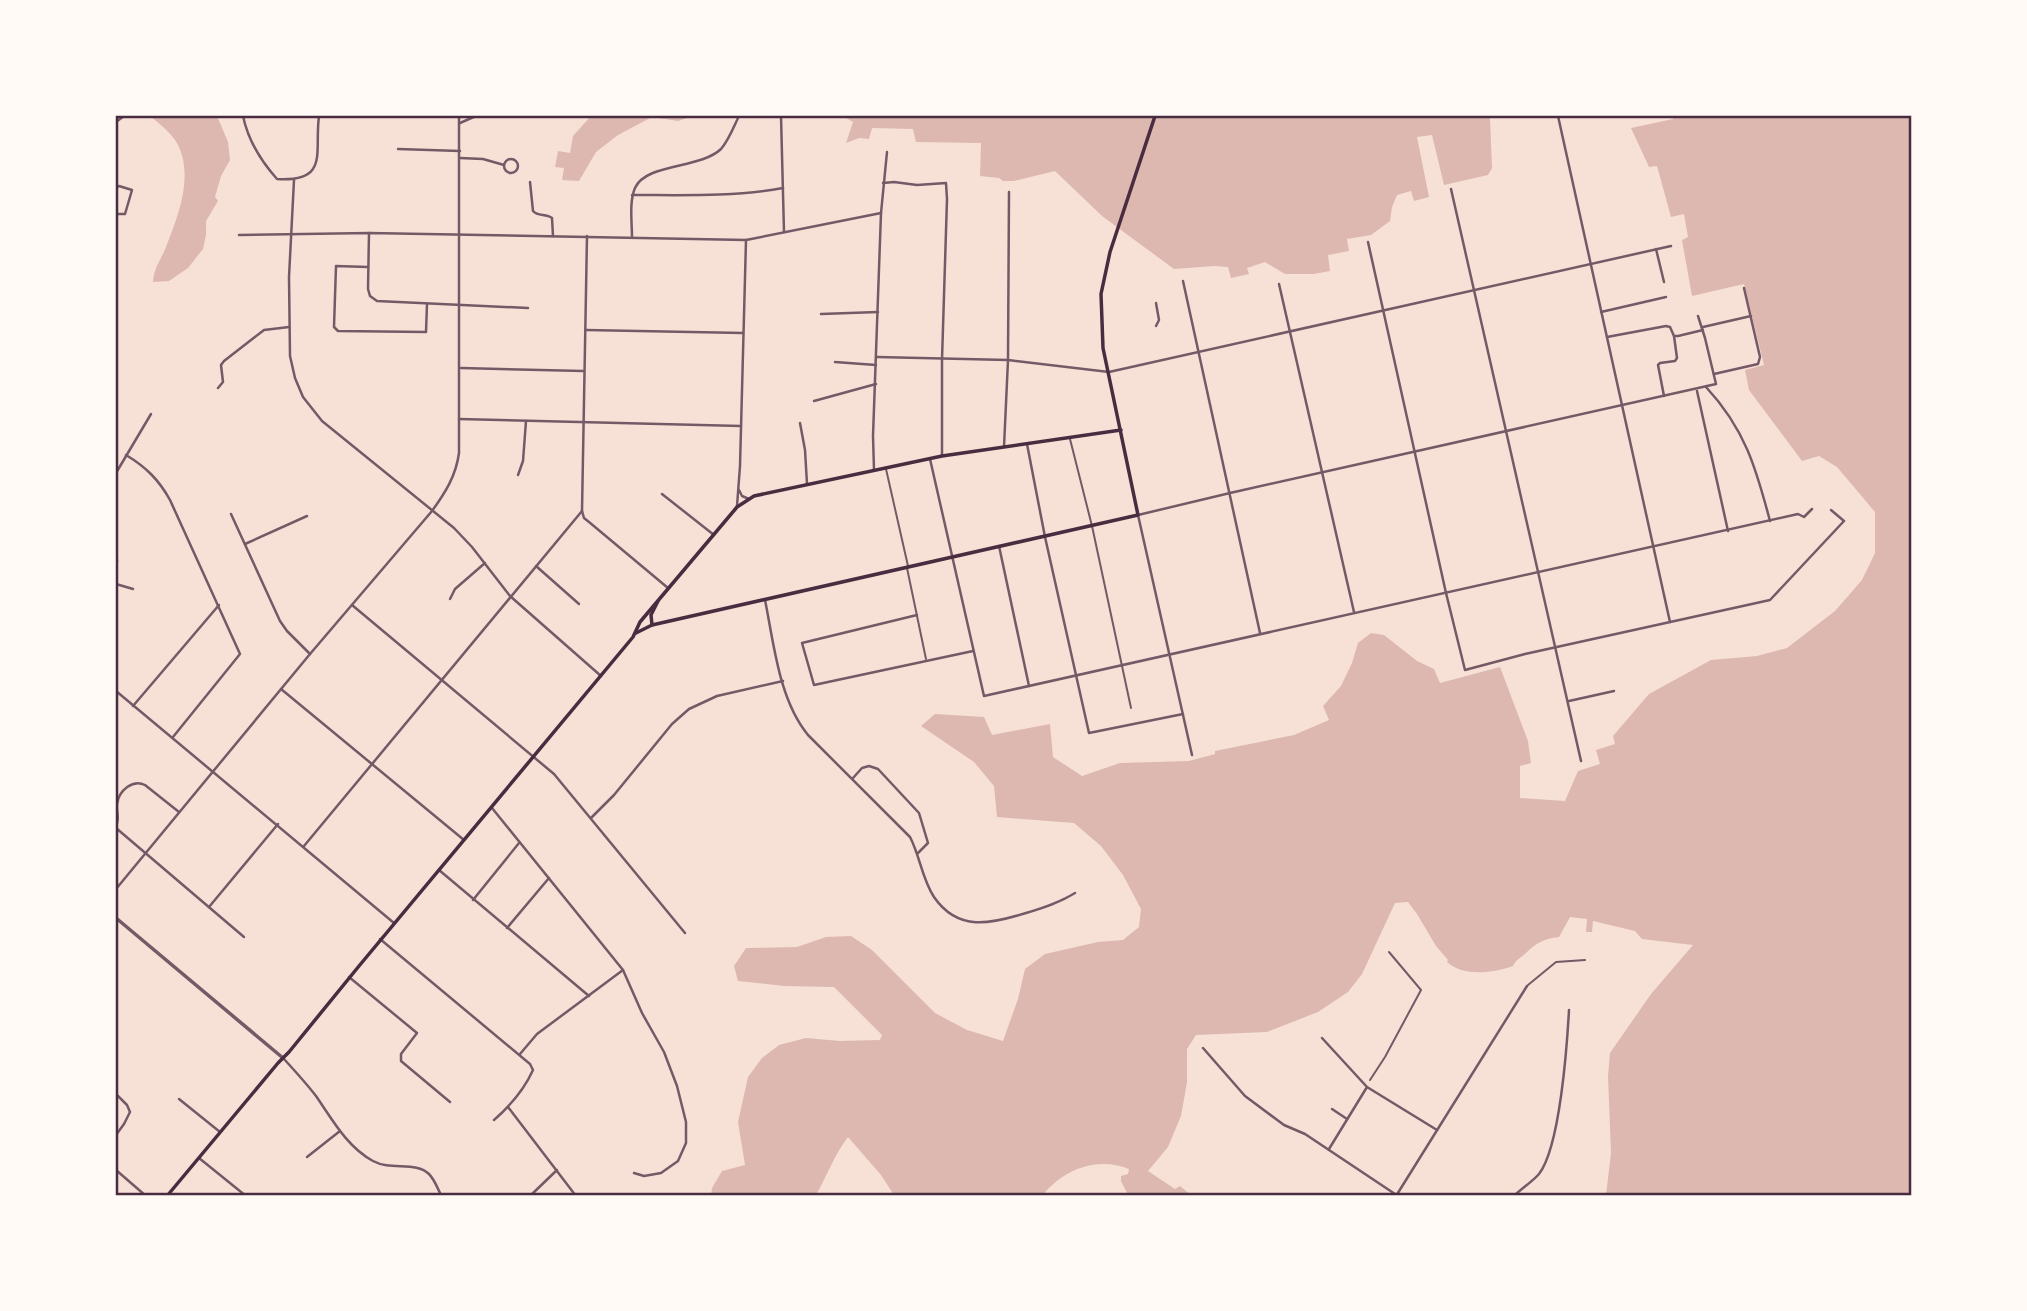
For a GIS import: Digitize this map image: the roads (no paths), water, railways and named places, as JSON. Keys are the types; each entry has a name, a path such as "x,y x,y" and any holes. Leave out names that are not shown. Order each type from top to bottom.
{"main road":[{"path":"167,1195 326,1008 380,939 637,632 652,625 1138,515 1103,348 1101,303 1110,252 1155,116"},
{"path":"633,637 639,623 658,599 737,507 754,496 942,456 1121,430"},
{"path":"652,625 651,615 658,599"}],"street":[{"path":"116,122 124,116"},
{"path":"243,116 247,134 271,172 277,179 294,180 304,178 315,168 318,158 316,135 319,116"},
{"path":"116,889 432,511 448,488 459,453 459,116"},
{"path":"460,123 476,116"},
{"path":"632,237 632,195 635,186 647,176 704,159 720,149 739,116"},
{"path":"781,116 784,232"},
{"path":"1559,116 1670,622"},
{"path":"398,149 460,151"},
{"path":"874,470 881,213 887,152"},
{"path":"460,158 483,159 504,165"},
{"path":"512,159 518,163 518,168 514,173 509,173 504,165 512,159"},
{"path":"294,180 290,233 289,327 292,367 303,397 330,428 463,537 510,596 601,676"},
{"path":"530,182 533,211 537,215 552,218 553,236"},
{"path":"883,183 916,186 946,183 942,456"},
{"path":"116,188 132,190 125,214 116,214"},
{"path":"632,195 755,193 783,188"},
{"path":"1451,189 1581,761"},
{"path":"1004,447 1008,360 1009,192"},
{"path":"239,235 369,233 746,240 881,213"},
{"path":"369,233 368,293 374,299 528,308"},
{"path":"587,236 582,511 584,518 668,588"},
{"path":"737,507 746,240"},
{"path":"1368,242 1465,670 1770,600 1844,521 1831,510"},
{"path":"877,358 1008,360 1109,372 1671,246"},
{"path":"1656,249 1664,282"},
{"path":"368,267 336,266 334,327 338,331 426,332 427,304"},
{"path":"1182,281 1260,634"},
{"path":"1279,285 1354,613"},
{"path":"1714,374 1758,363 1760,357 1744,288"},
{"path":"1601,312 1666,297"},
{"path":"1156,303 1159,320 1156,326"},
{"path":"821,314 878,312"},
{"path":"1192,755 1138,515 1716,384 1698,316"},
{"path":"1674,336 1751,316"},
{"path":"218,388 223,382 221,365 224,361 264,330 289,327"},
{"path":"1607,337 1670,327 1677,358 1658,365 1664,396"},
{"path":"585,330 743,333"},
{"path":"835,362 876,365"},
{"path":"459,368 583,371"},
{"path":"814,401 876,384"},
{"path":"1706,387 1729,415 1743,438 1756,469 1770,521"},
{"path":"1696,389 1728,531"},
{"path":"116,473 151,414"},
{"path":"458,419 741,426"},
{"path":"518,475 523,461 526,421"},
{"path":"800,423 807,484"},
{"path":"1027,444 1045,537 1090,733 1183,715"},
{"path":"126,455 145,467 162,484 240,654 173,737"},
{"path":"930,459 984,696 1798,514 1804,517 1812,509"},
{"path":"738,486 743,496 749,499"},
{"path":"662,494 714,535"},
{"path":"304,846 582,511"},
{"path":"231,514 280,621 310,654"},
{"path":"245,544 307,516"},
{"path":"999,546 1029,686"},
{"path":"116,549 116,568"},
{"path":"450,599 455,589 485,563"},
{"path":"536,566 579,604"},
{"path":"116,584 133,589"},
{"path":"765,600 783,681 790,706 800,725 910,837 928,886 938,903 953,915 973,922 994,923 1055,904 1075,892"},
{"path":"134,706 219,604"},
{"path":"352,605 554,774 685,933"},
{"path":"917,615 802,643 814,685 974,651"},
{"path":"590,819 614,795 675,721 689,709 717,696 783,681"},
{"path":"281,689 464,840"},
{"path":"116,691 394,923"},
{"path":"1568,701 1614,691"},
{"path":"853,778 862,768 869,766 878,769 919,813 928,843 918,853"},
{"path":"179,812 139,782 130,784 117,801 116,827 244,937"},
{"path":"492,808 623,970 642,1013 664,1052 677,1086 685,1122 686,1143 677,1161 661,1173 644,1176 634,1173"},
{"path":"209,906 278,824"},
{"path":"473,900 519,843"},
{"path":"439,870 589,996"},
{"path":"507,928 549,878"},
{"path":"116,918 283,1058 356,1148 373,1161 389,1167 421,1168 431,1175 440,1195"},
{"path":"380,939 530,1064 533,1070 528,1081 494,1120"},
{"path":"520,1055 537,1034 623,970"},
{"path":"349,977 417,1033 401,1054 401,1061 450,1102"},
{"path":"1203,1048 1241,1092 1284,1125 1305,1134 1397,1195 1527,986"},
{"path":"1514,1195 1538,1175 1546,1162 1554,1132 1564,1068 1569,1010"},
{"path":"1322,1038 1367,1087 1437,1130"},
{"path":"1328,1150 1367,1087"},
{"path":"116,1094 130,1112 116,1135"},
{"path":"179,1100 220,1132"},
{"path":"508,1107 576,1195"},
{"path":"1332,1109 1347,1119"},
{"path":"307,1157 340,1131"},
{"path":"199,1158 246,1195"},
{"path":"116,1170 146,1195"},
{"path":"530,1195 557,1170"}],"lane":[{"path":"1070,438 1131,708"},
{"path":"886,467 927,661"},
{"path":"1370,1080 1421,990 1389,951"},
{"path":"1527,986 1556,962 1585,960"}]}
